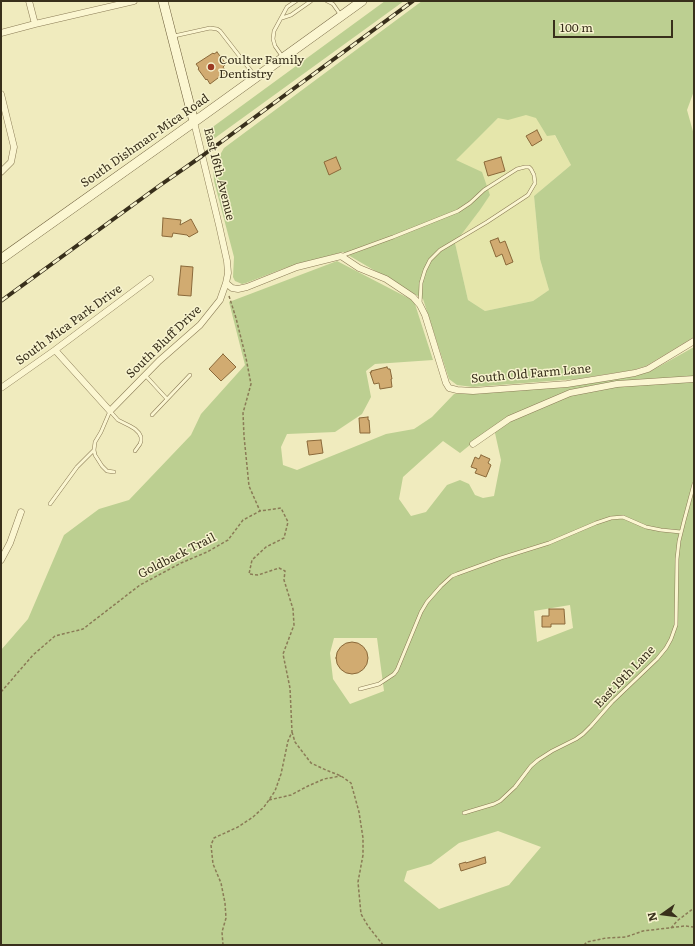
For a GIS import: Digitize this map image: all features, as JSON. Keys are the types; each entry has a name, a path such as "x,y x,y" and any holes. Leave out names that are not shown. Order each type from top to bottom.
{"main road":[{"name":"East 16th Avenue","path":"163,1 194,122"},
{"name":"South Dishman-Mica Road","path":"1,259 362,1"}],"street":[{"path":"29,1 35,24"},
{"path":"1,33 134,1"},
{"path":"1,94 14,147 11,162 1,172"},
{"name":"East 16th Avenue","path":"194,122 220,225 227,261 228,273 226,283"},
{"path":"226,283 232,288 238,289 256,284 297,267 340,256"},
{"name":"South Old Farm Lane","path":"340,256 359,268 386,279 412,297 420,305 425,315 446,384 449,388 457,390 473,391 567,384 635,373 648,369 694,341"},
{"name":"South Mica Park Drive","path":"1,388 55,350 150,279"},
{"name":"South Bluff Drive","path":"110,411 159,361 200,325 220,300 226,283"},
{"path":"55,350 110,411"},
{"path":"473,444 509,419 570,393 617,384 694,379"},
{"path":"1,560 10,543 21,512"}],"lane":[{"path":"283,58 275,46 273,39 274,31 287,7 296,1"},
{"path":"282,18 291,15 311,1"},
{"path":"327,1 333,4 341,16"},
{"path":"172,37 210,28 217,29 256,77"},
{"path":"340,256 458,211 470,203 484,190 517,169 529,167 534,175 535,183 528,195 440,250 430,260 421,283 420,305"},
{"path":"152,415 190,375"},
{"path":"144,376 168,399"},
{"path":"114,472 110,472 104,468 95,455 94,450 95,442 110,411 118,420 135,429 139,433 141,441 135,451"},
{"path":"50,504 77,467 94,450"},
{"name":"East 19th Lane","path":"464,813 500,801 515,787 531,766 538,760 583,734 612,702 666,648 671,640 676,624 677,559 681,532 694,484"},
{"path":"360,689 379,684 394,674 421,612 427,602 452,576 501,558 549,543 611,518 623,517 646,527 681,532"}],"path":[{"path":"226,283 246,358 251,384 243,413 244,428 249,486 260,511"},
{"name":"Goldback Trail","path":"1,692 34,655 55,636 83,629 140,586 181,563 207,552 228,540 243,520 260,511 280,508 288,522 284,538 266,547 252,560 249,574 258,575 280,568 285,571 284,580 293,609 294,626 283,654 290,688 292,732 288,740 281,774 274,791 264,807 253,817 238,827 214,838 211,845 213,864 221,883 225,903 226,918 222,932 223,945"},
{"path":"292,732 295,742 311,763 341,776 351,783 359,812 363,838 363,854 358,882 361,914 368,926 383,945"},
{"path":"269,800 291,795 324,779 341,776"},
{"path":"671,928 677,921 694,908"},
{"path":"584,945 587,942 606,938 626,938 643,931 685,926 694,927"}],"green space":[{"path":"385,1 404,1 208,143 205,133 207,129 214,126"},
{"path":"422,1 694,1 694,91 687,110 694,135 694,337 646,366 633,370 576,379 473,387 457,385 449,379 423,299 343,252 285,268 246,283 242,284 235,281 233,277 234,257 214,181 213,167 224,148","holes":["526,115 536,118 547,136 555,135 571,165 534,196 540,259 549,290 533,301 485,311 468,300 455,243 490,195 482,172 456,160 498,118 508,120"]},
{"path":"527,103 544,116 571,165 534,196 540,259 549,290 533,301 485,311 468,300 455,243 490,194 455,160 502,114"},
{"path":"337,261 414,301 433,360 375,364 366,371 371,397 362,414 335,432 287,434 281,447 283,465 297,470 386,434 414,429 432,417 454,394 568,386 616,379 651,371 694,347 694,945 1,945 1,650 28,619 64,535 99,509 129,500 191,435 201,414 245,365 229,302","holes":["491,428 495,433 501,460 494,496 483,498 475,495 469,484 460,480 447,485 426,512 411,516 399,499 403,477 443,441 460,453","570,605 573,628 537,642 534,611","334,638 377,638 384,691 350,704 333,679 330,653","498,831 541,847 509,885 439,909 404,881 407,871 431,864 459,843"]}],"building":[{"name":"Coulter Family Dentistry","path":"217,52 226,64 223,67 226,72 210,84 198,69 199,68 196,64"},
{"path":"537,130 542,140 532,146 526,136"},
{"path":"336,157 341,169 329,175 324,162"},
{"path":"501,157 505,171 488,176 484,162"},
{"path":"163,218 181,220 180,225 191,219 198,232 189,237 187,235 173,233 172,237 162,236"},
{"path":"498,238 500,243 505,241 513,262 506,265 502,254 496,257 490,241"},
{"path":"181,266 193,267 191,296 178,295"},
{"path":"223,354 236,367 221,381 209,369"},
{"path":"387,367 390,369 392,387 380,389 379,383 374,384 370,372"},
{"path":"368,417 370,433 360,433 359,418"},
{"path":"321,440 323,453 309,455 307,441"},
{"path":"481,455 490,459 488,463 491,465 486,477 475,473 477,469 471,467 475,457 479,459"},
{"path":"549,609 564,609 565,624 551,624 551,627 542,627 542,616 549,616"},
{"path":"352,642 358,643 365,649 368,658 367,664 361,671 352,674 346,673 339,667 336,658 337,652 343,645"},
{"path":"485,857 486,863 461,871 459,864"}],"railway":[{"path":"1,301 413,1"}],"place":[{"name":"Coulter Family Dentistry","path":"211,67"}]}
